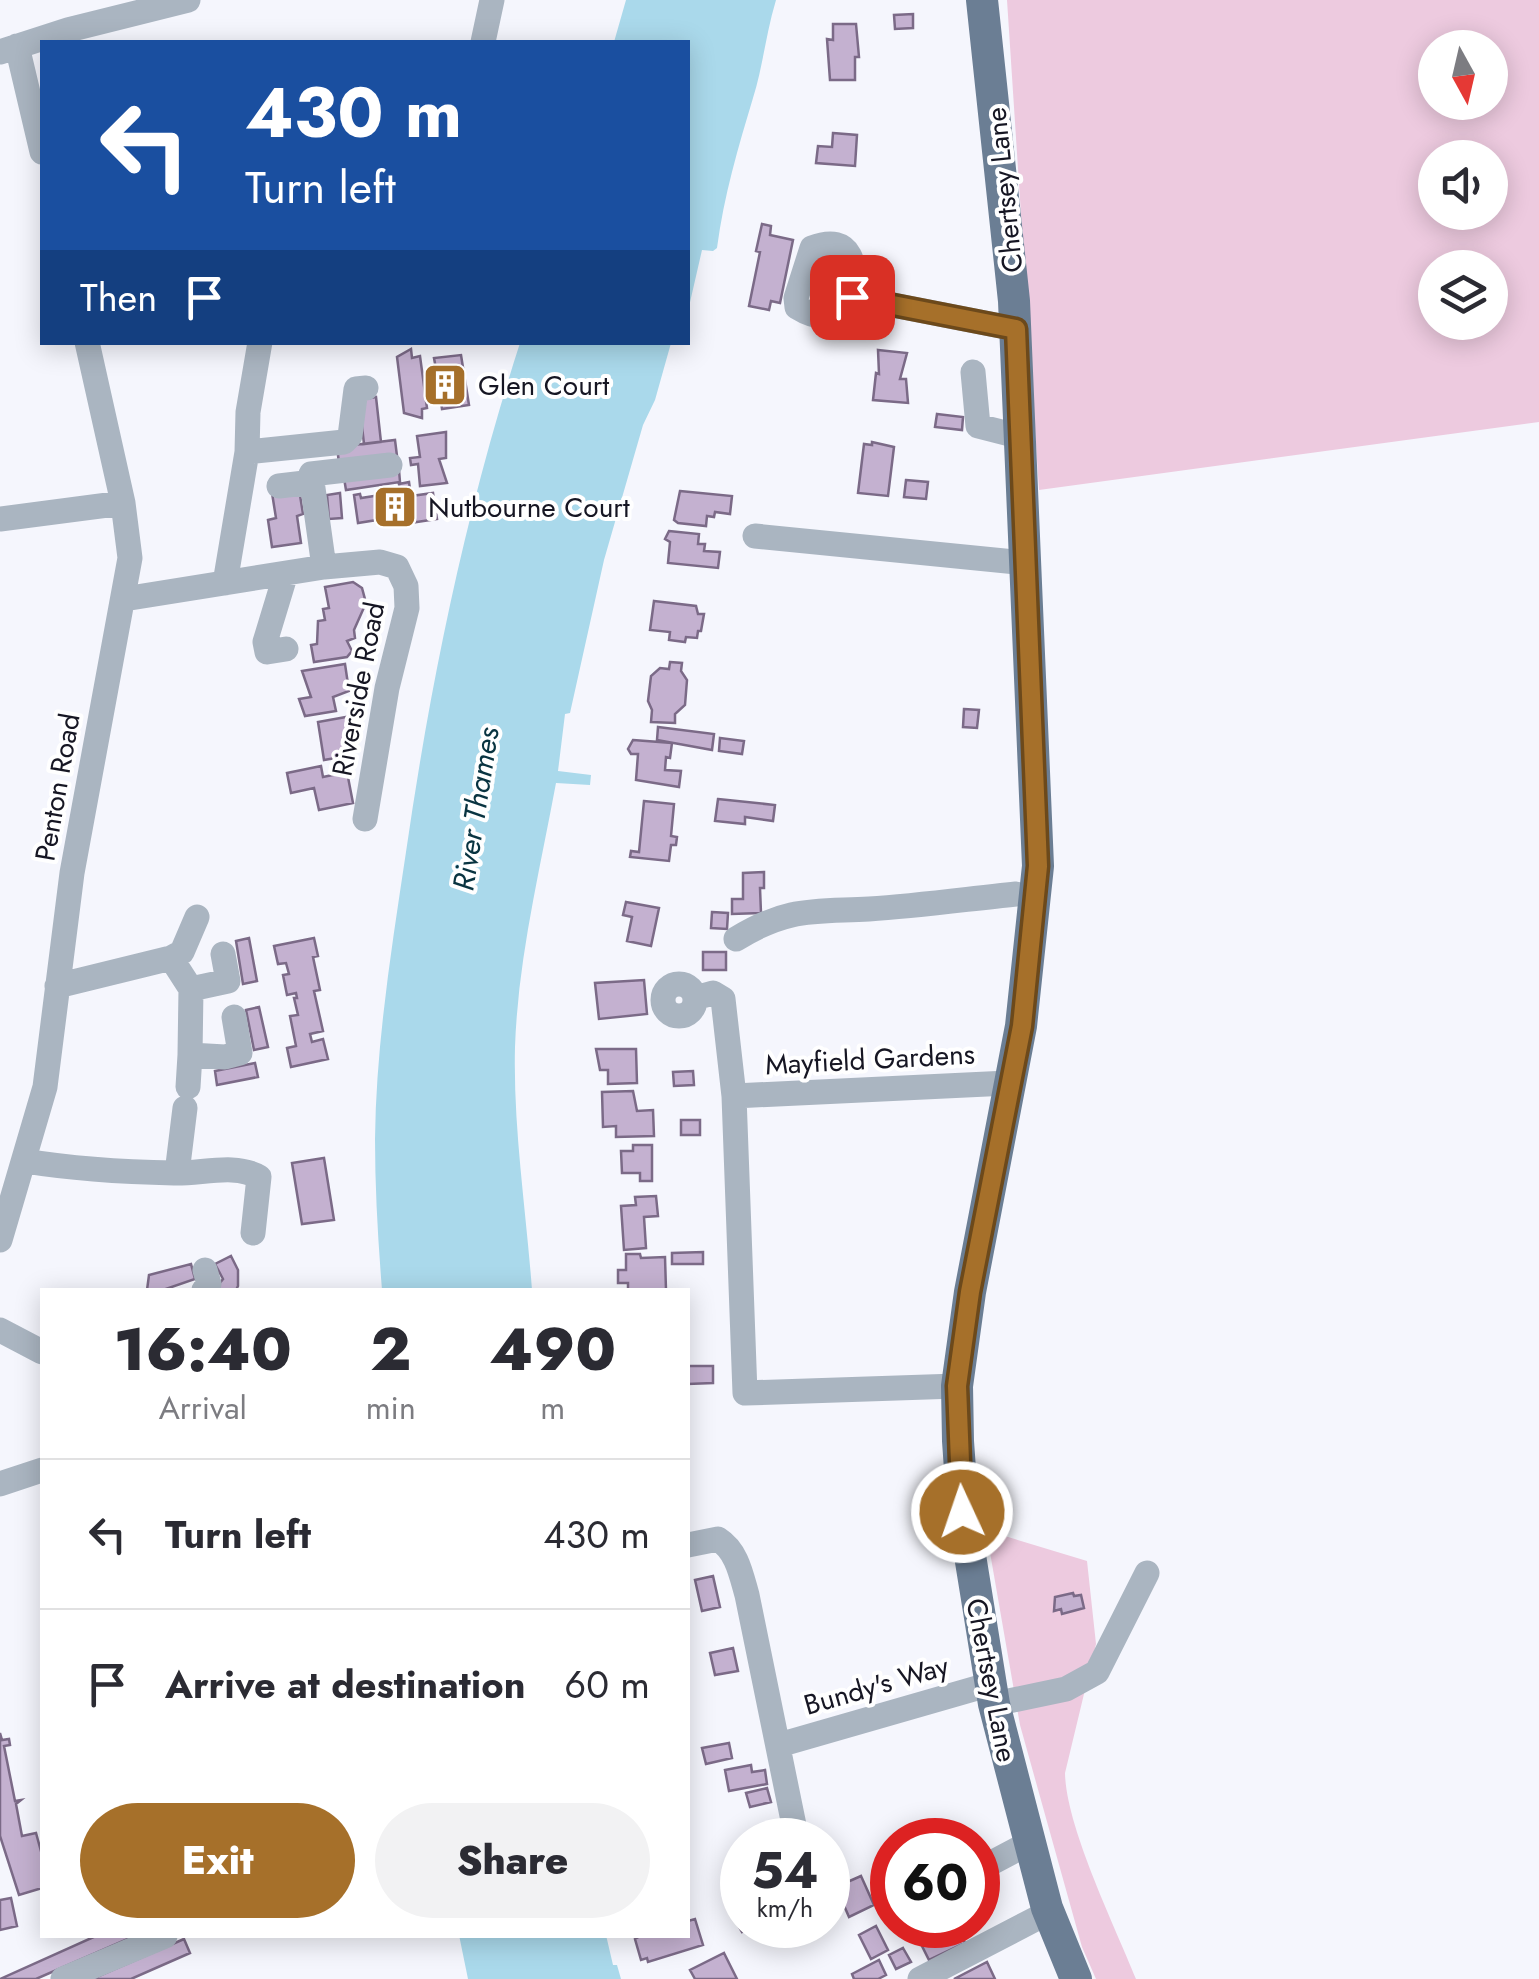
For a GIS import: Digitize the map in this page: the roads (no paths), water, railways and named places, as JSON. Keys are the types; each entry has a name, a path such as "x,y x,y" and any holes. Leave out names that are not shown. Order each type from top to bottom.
{"main road":[{"name":"Chertsey Lane","path":"982,0 998,122 1016,329 1038,866 1022,1026 970,1292 957,1386 962,1512 993,1694 1029,1843 1049,1912 1076,1979"}],"street":[{"path":"42,40 188,0"},
{"path":"483,40 492,0"},
{"path":"40,41 9,49 40,146"},
{"path":"852,297 1016,329"},
{"name":"Penton Road","path":"0,1240 45,1088 72,873 130,558 123,504 88,345"},
{"path":"225,582 247,452 248,412 259,345"},
{"path":"974,372 978,426 1021,438"},
{"path":"247,452 344,442 350,436 356,389 366,388"},
{"path":"324,567 312,474 390,465"},
{"path":"279,486 312,482"},
{"path":"0,519 123,504"},
{"path":"755,536 1026,562"},
{"name":"Riverside Road","path":"124,599 324,567 380,562 397,567 406,586 407,608 388,688 365,819"},
{"path":"286,573 265,642 267,652 286,649"},
{"path":"736,939 798,912 1016,894"},
{"path":"57,986 172,958 182,952 197,918"},
{"path":"191,989 228,981 223,954"},
{"path":"172,958 191,989 187,1098 177,1173"},
{"name":"Mayfield Gardens","path":"695,998 718,994 725,1006 734,1096 744,1393 957,1386"},
{"path":"190,1055 240,1053 234,1017"},
{"name":"Mayfield Gardens","path":"734,1096 1008,1083"},
{"path":"25,1162 70,1169 177,1173 247,1170 258,1177 254,1234"},
{"path":"0,1330 40,1351"},
{"path":"0,1484 40,1471"},
{"name":"Bundy's Way","path":"690,1544 708,1539 724,1543 734,1556 747,1595 793,1818"},
{"name":"Bundy's Way","path":"779,1745 993,1694 1066,1689 1097,1672 1147,1573"},
{"path":"1000,1858 1029,1843"},
{"path":"920,1979 1049,1912"},
{"path":"64,1979 164,1938"}],"water":[{"path":"626,0 776,0 717,248 702,250 690,302 690,40 615,40"},
{"name":"River Thames","path":"519,345 670,345 604,560 570,713 565,714 558,771 591,775 590,785 556,783 525,947 515,1077 532,1288 382,1288 376,1103 395,923 452,595"},
{"path":"460,1938 607,1938 621,1979 468,1979"}],"place":[{"name":"Glen Court","path":"445,385"},
{"name":"Nutbourne Court","path":"395,507"}]}
